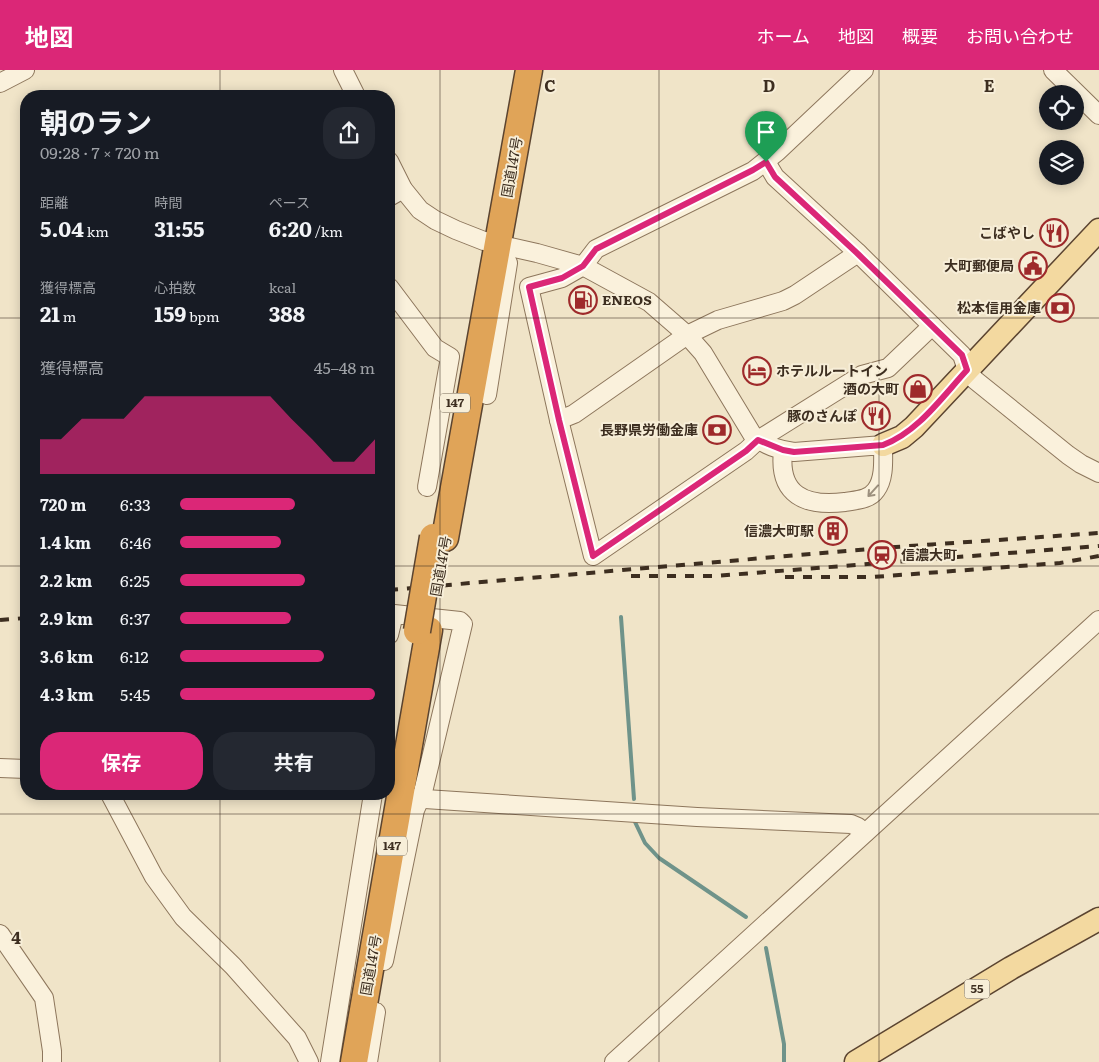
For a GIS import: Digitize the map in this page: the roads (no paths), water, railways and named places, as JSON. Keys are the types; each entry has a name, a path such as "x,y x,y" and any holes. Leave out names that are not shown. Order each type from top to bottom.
{"highway":[{"name":"国道147号","path":"491,243 513,70"},
{"name":"国道147号","path":"354,1062 439,537 491,243 529,70"},
{"name":"国道147号","path":"395,759 423,631"},
{"name":"国道147号","path":"342,1062 386,800"}],"main road":[{"path":"883,445 902,436 914,427 1099,230"},
{"name":"55","path":"856,1062 1012,968 1099,919"}],"street":[{"path":"0,83 25,70"},
{"path":"343,70 353,90"},
{"path":"864,70 766,162 596,249 583,266 562,278 529,287 559,420 593,556 746,451 758,440 862,375 888,368 932,326"},
{"path":"1053,70 1099,115"},
{"path":"766,162 775,177 962,355 967,370 975,380 1068,455 1099,473"},
{"path":"396,193 435,220 456,230 491,243 538,252 583,266 649,302 687,335 713,368 752,434 758,440 783,450 808,452 883,445 881,476 877,489 863,499 838,503 814,503 800,498 792,492 781,468 783,450"},
{"path":"488,395 508,263 491,243"},
{"path":"559,420 574,414 687,335 718,320 789,298 858,254"},
{"path":"395,295 435,348 450,358 427,487"},
{"path":"395,614 460,621 463,624 463,628 423,792 395,794"},
{"path":"614,1062 1099,620"},
{"path":"0,768 20,770"},
{"path":"395,796 697,817 851,824 858,827 865,834"},
{"path":"368,1062 384,963 415,810 395,799"},
{"path":"113,800 154,877 183,917 233,966 297,1038 309,1062"},
{"path":"330,1062 386,800"},
{"path":"0,934 44,998 52,1062"}],"waterway":[{"path":"621,617 634,799"},
{"path":"635,822 645,843 659,858 746,917"},
{"path":"766,948 784,1044 784,1062"}],"railway":[{"path":"395,589 881,548 1099,533"},
{"path":"631,576 715,576 1099,546"},
{"path":"785,577 873,577 1060,563 1099,556"},
{"path":"0,620 20,618"}],"place":[{"name":"こばやし","path":"1054,233"},
{"name":"大町郵便局","path":"1033,266"},
{"name":"ENEOS","path":"583,300"},
{"name":"松本信用金庫","path":"1060,308"},
{"name":"ホテルルートイン","path":"757,371"},
{"name":"酒の大町","path":"918,389"},
{"name":"豚のさんぽ","path":"876,416"},
{"name":"長野県労働金庫","path":"717,430"},
{"name":"信濃大町駅","path":"833,531"},
{"name":"信濃大町","path":"882,555"}]}
